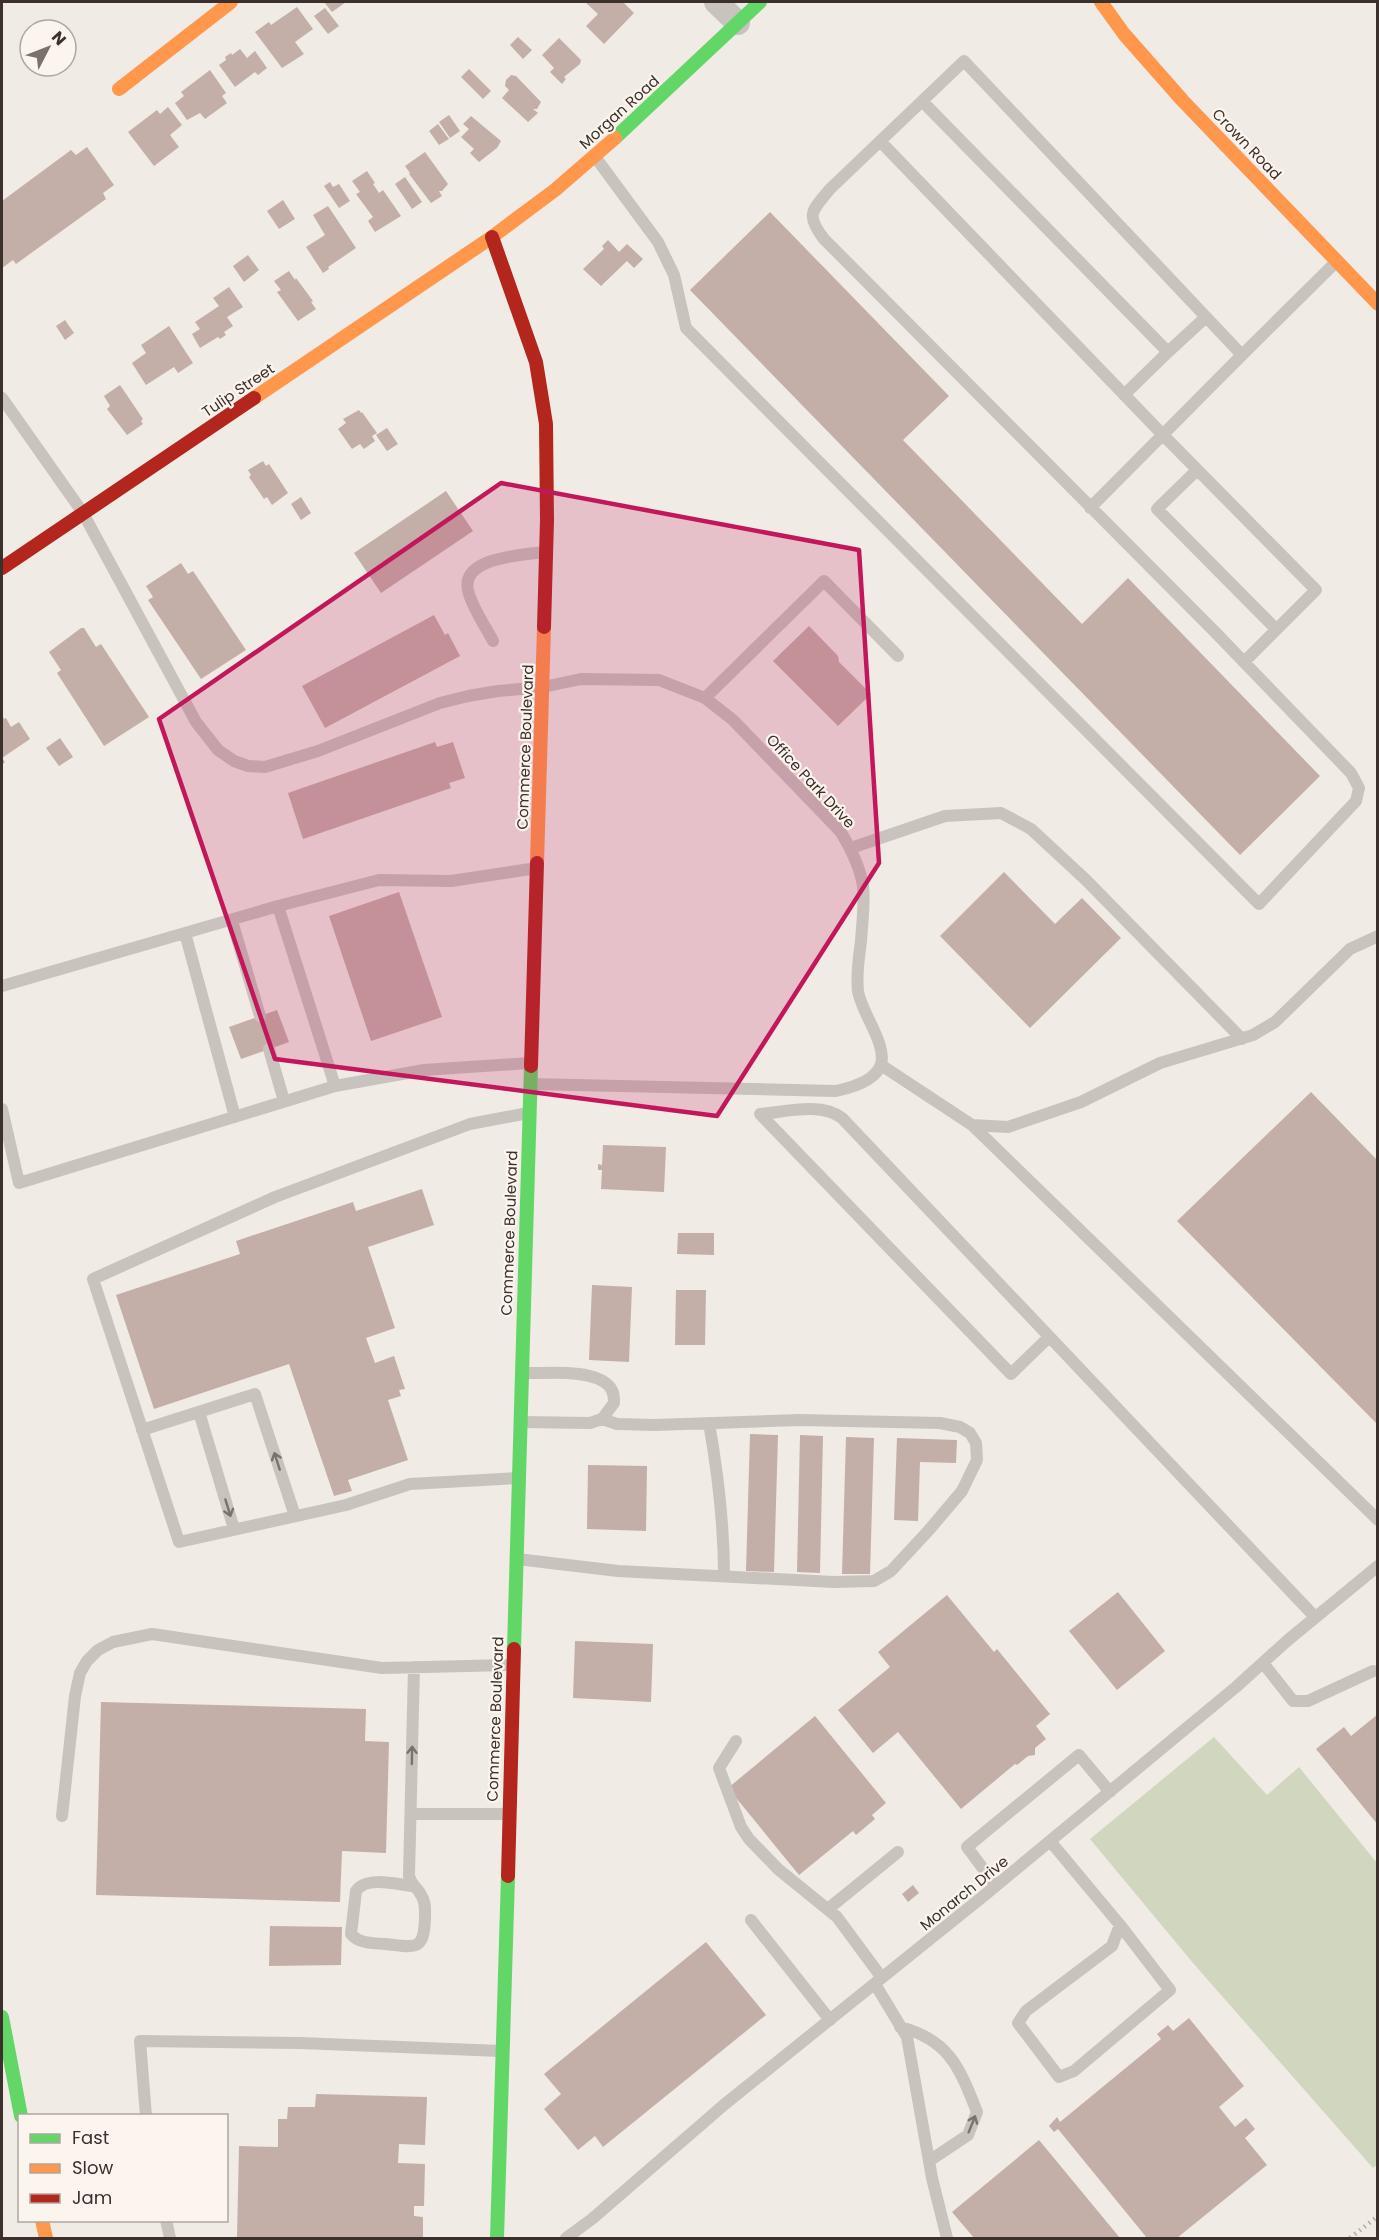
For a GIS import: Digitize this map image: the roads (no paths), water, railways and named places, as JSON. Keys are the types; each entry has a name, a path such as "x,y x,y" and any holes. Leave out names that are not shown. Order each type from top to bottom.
{"main road":[{"path":"119,88 231,2"},
{"name":"Morgan Road","path":"492,237 595,157 760,2"},
{"name":"Crown Road","path":"1101,2 1124,34 1183,101 1377,303"},
{"name":"Tulip Street","path":"2,568 492,237"},
{"name":"Commerce Boulevard","path":"492,237 536,362 546,424 543,687 497,2238"},
{"path":"2,2018 21,2114"},
{"path":"42,2222 46,2238"}],"street":[{"path":"716,2 738,23"}],"lane":[{"path":"595,157 658,242 674,275 686,328 1259,904 1356,801 1359,788 1351,773 824,238 812,224 813,211 830,189 964,61 1242,355"},
{"path":"922,101 1168,352"},
{"path":"880,141 1124,395 1316,590 1244,662"},
{"path":"1090,508 1336,261"},
{"path":"1124,395 1206,317"},
{"name":"Office Park Drive","path":"2,398 83,513 196,722 218,750 248,766 266,767 318,751 440,703 498,691 543,687 581,679 659,680 705,698 733,720 840,831 851,848 863,885 861,942 856,971 859,995 881,1048 881,1065"},
{"path":"1197,470 1157,509 1276,629"},
{"path":"493,641 468,593 467,583 470,576 481,565 499,559 546,552"},
{"path":"705,698 824,581 898,656"},
{"path":"851,848 945,816 1001,813 1031,829 1086,880 1242,1039"},
{"path":"2,986 278,906 379,880 452,881 537,868"},
{"path":"278,906 335,1086"},
{"path":"232,921 260,1016"},
{"path":"185,933 235,1117"},
{"path":"972,1125 1008,1127 1081,1102 1160,1063 1253,1035 1275,1022 1350,949 1377,936"},
{"path":"270,1049 284,1101"},
{"path":"2,1109 19,1183 335,1086 424,1070 531,1063"},
{"path":"530,1084 836,1091 857,1086 875,1073 881,1065 972,1125 1377,1520"},
{"path":"1049,1337 1011,1374 760,1114 820,1109 833,1112 842,1118 1315,1617"},
{"path":"518,1478 410,1484 346,1506 179,1542 93,1279 296,1189 470,1124 529,1113"},
{"path":"520,1422 590,1423 602,1419 615,1403 609,1386 590,1375 521,1373"},
{"path":"142,1430 255,1394 296,1516"},
{"path":"199,1412 234,1530"},
{"path":"516,1559 618,1571 834,1582 873,1581 891,1571 962,1491 977,1461 976,1443 970,1433 960,1427 940,1423 800,1420 617,1424 602,1419"},
{"path":"709,1423 724,1524 724,1575"},
{"name":"Monarch Drive","path":"566,2238 725,2104 1110,1792 1377,1566"},
{"path":"62,1816 75,1696 80,1672 98,1650 112,1642 152,1634 382,1668 513,1665"},
{"path":"1263,1663 1293,1701 1308,1701 1373,1671"},
{"path":"412,1886 370,1882 360,1885 356,1891 351,1934 360,1941 411,1947 420,1943 425,1934 425,1904 421,1893 412,1886 409,1876 414,1667"},
{"path":"736,1741 719,1768 741,1827 749,1839 778,1869 837,1917 878,1981 907,2037 929,2161 947,2238"},
{"path":"996,1886 967,1848 1080,1755 1110,1792"},
{"path":"411,1814 509,1814"},
{"path":"1050,1841 1120,1925 1170,1990 1074,2071 1059,2077 1018,2023 1026,2011 1112,1946 1120,1925"},
{"path":"828,1909 898,1852"},
{"path":"751,1920 830,2020"},
{"path":"900,2027 919,2032 934,2041 959,2068 977,2112 968,2135 929,2161"},
{"path":"146,2114 140,2041 300,2043 502,2052"},
{"path":"166,2222 170,2238"}],"railway":[{"path":"1350,2238 1378,2216"}]}
